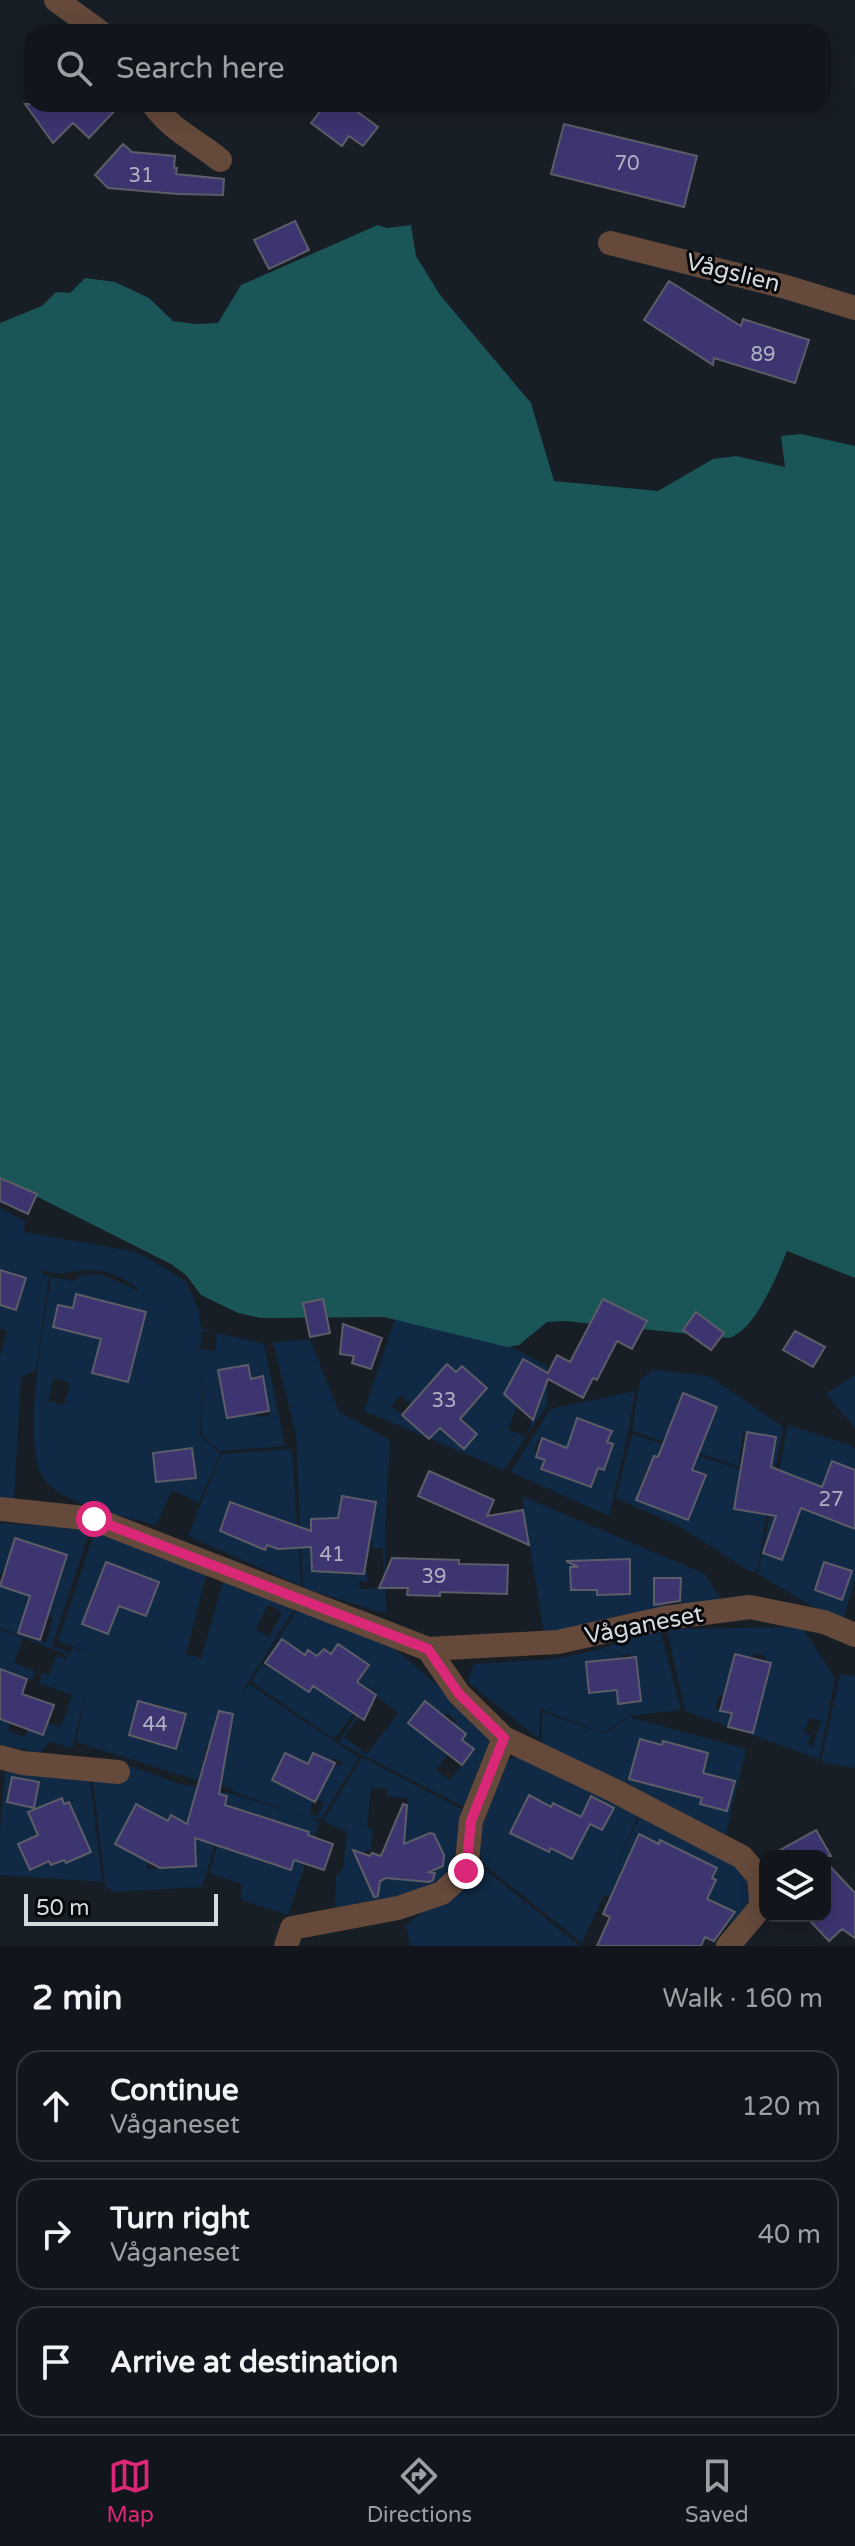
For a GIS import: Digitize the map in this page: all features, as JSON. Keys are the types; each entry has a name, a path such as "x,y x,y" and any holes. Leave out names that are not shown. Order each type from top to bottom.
{"street":[{"path":"56,0 89,24"},
{"path":"159,112 181,134 220,160"},
{"name":"Vågslien","path":"610,243 786,287 855,308"},
{"name":"Våganeset","path":"0,1509 94,1519 428,1649 558,1642 665,1618 750,1607 824,1622 855,1635"},
{"path":"428,1649 459,1694 504,1738 742,1857 759,1877 760,1908 728,1946"},
{"path":"286,1946 292,1928 398,1908 442,1893 466,1871 471,1821 504,1738"},
{"path":"0,1757 22,1763 118,1772"}],"shaded area":[{"path":"378,225 387,228 411,225 416,256 440,295 531,403 554,481 658,491 713,459 736,456 785,467 781,436 801,434 855,446 855,1278 787,1251 756,1314 739,1333 729,1338 565,1321 547,1322 519,1345 507,1347 384,1317 261,1318 238,1313 201,1295 186,1275 171,1264 0,1178 0,323 42,306 56,292 70,293 85,278 115,282 149,298 173,321 218,323 241,285"},
{"path":"0,1208 25,1221 24,1232 137,1252 186,1281 199,1311 201,1329 264,1344 285,1446 220,1451 202,1436 203,1371 200,1436 220,1453 199,1503 172,1490 156,1525 98,1510 57,1491 47,1483 39,1468 34,1416 39,1353 51,1277 73,1281 83,1275 103,1275 139,1291 125,1280 98,1270 56,1273 42,1270 42,1274 49,1276 36,1370 21,1377 14,1499 0,1497 0,1356 7,1331 0,1328 0,1305 16,1309 26,1278 0,1270","holes":["77,1294 146,1312 128,1382 92,1373 102,1335 53,1327 58,1305 73,1308","202,1331 217,1333 215,1351 200,1349","248,1365 251,1379 263,1377 270,1415 257,1417 256,1413 227,1418 218,1371","54,1378 70,1383 64,1405 48,1401","192,1449 195,1478 156,1482 153,1453"]},
{"path":"397,1313 483,1332 547,1366 547,1405 526,1436 540,1401 522,1393 508,1429 526,1437 504,1470 364,1411","holes":["447,1364 456,1372 463,1366 486,1386 425,1435 391,1406 401,1395 411,1404","465,1423 477,1434 464,1448 452,1438"]},
{"path":"310,1340 339,1412 390,1440 385,1532 386,1614 303,1588 296,1435 273,1342","holes":["342,1496 376,1502 373,1519 339,1513","347,1518 350,1540 372,1539 372,1548 383,1548 384,1588 359,1589 359,1581 367,1581 367,1571 350,1571 349,1574 312,1571 311,1519"]},
{"path":"653,1370 709,1376 783,1427 774,1478 632,1431 640,1379","holes":["683,1394 717,1407 702,1444","743,1432 776,1437 771,1468 739,1464"]},
{"path":"855,1375 855,1428 826,1394"},
{"path":"635,1391 609,1516 511,1472 550,1409","holes":["578,1419 611,1431 607,1442 613,1445 604,1469 598,1468 591,1487 557,1475","540,1437 555,1443 562,1454 554,1475 541,1470 545,1460 536,1457 537,1453 534,1452"]},
{"path":"788,1425 850,1445 855,1449 855,1470 833,1461 822,1487 790,1503 855,1529 855,1579 842,1624 758,1574","holes":["770,1534 789,1541 782,1560 763,1553","824,1563 851,1572 842,1599 815,1591"]},
{"path":"632,1434 772,1480 757,1572 749,1571 679,1526 616,1498","holes":["654,1456 706,1475 695,1503 636,1499","768,1481 763,1514 734,1509"]},
{"path":"292,1449 301,1586 188,1536 221,1454","holes":["230,1502 267,1545 266,1549 220,1531"]},
{"path":"522,1496 705,1574 724,1604 544,1634","holes":["571,1561 619,1594 571,1590","681,1579 680,1605 654,1605"]},
{"path":"0,1523 90,1529 52,1646 68,1652 60,1670 72,1648 97,1656 58,1641 95,1531 207,1572 186,1654 201,1658 224,1578 295,1608 240,1695 249,1684 359,1758 321,1818 314,1820 319,1823 288,1915 242,1900 241,1884 210,1873 227,1806 202,1887 113,1892 105,1885 91,1764 120,1762 180,1784 230,1793 310,1819 232,1791 231,1788 76,1742 86,1691 72,1749 50,1741 40,1753 0,1745 0,1719 10,1723 8,1731 25,1737 28,1730 43,1735 47,1723 61,1727 72,1695 39,1683 42,1673 49,1675 56,1656 64,1658 65,1654 23,1638 14,1663 35,1671 32,1680 0,1669 0,1630 42,1643 0,1628 0,1586 20,1592 23,1584 24,1589 30,1591 33,1587 54,1593 67,1555 15,1538 0,1577","holes":["106,1563 159,1582 146,1616 117,1605 108,1634 83,1624 93,1599 102,1599 93,1595","268,1605 282,1612 269,1637 256,1629","26,1609 53,1618 46,1642 18,1633","139,1701 186,1715 176,1748 142,1741 129,1734","206,1746 226,1750 222,1775 202,1771","285,1753 308,1764 313,1753 331,1761 334,1758 343,1762 340,1766 333,1763 317,1799 324,1803 317,1816 309,1812 314,1801 272,1780","197,1788 227,1796 220,1823 190,1815","136,1804 168,1821 171,1816 194,1827 196,1866 146,1869 149,1862 129,1852 132,1847 117,1839","242,1811 303,1831 290,1869 258,1861 257,1856 230,1849"]},
{"path":"297,1610 384,1640 490,1729 492,1751 464,1807 338,1742 382,1677 334,1739 251,1682","holes":["282,1639 301,1652 303,1658 308,1650 317,1656 331,1654 338,1644 369,1665 357,1682 361,1685 346,1708 313,1686 308,1692 273,1665 270,1669 264,1665","375,1695 398,1713 367,1754 344,1737","424,1703 444,1717 447,1713 466,1734 462,1740 474,1749 450,1780 436,1770 448,1754 417,1729 419,1725 411,1719"]},
{"path":"659,1626 681,1710 629,1716 604,1733 540,1709 539,1739 468,1682 474,1664 555,1659 602,1649","holes":["629,1654 630,1658 636,1657 641,1701 618,1703 617,1690 589,1693 586,1663"]},
{"path":"802,1627 835,1678 819,1759 729,1727 685,1711 667,1629","holes":["754,1653 765,1656 764,1661 771,1663 729,1727 732,1712 715,1709 719,1695 724,1696 735,1654 752,1658","809,1718 821,1721 813,1747 808,1746 810,1735 804,1733"]},
{"path":"840,1674 855,1676 855,1768 821,1762"},
{"path":"542,1712 605,1734 629,1717 746,1749 725,1837 542,1744","holes":["640,1739 662,1745 664,1741 708,1753 702,1777 652,1781 630,1774"]},
{"path":"526,1756 640,1811 615,1868 642,1812 734,1861 757,1887 722,1946 604,1895 582,1943 482,1863 477,1841 505,1760","holes":["529,1795 551,1807 554,1803 572,1812 589,1826 572,1859 551,1848 548,1852 510,1833","639,1835 659,1844 661,1840 717,1868 712,1878 716,1881 705,1903 697,1907 622,1870","707,1900 735,1912 721,1943 694,1932"]},
{"path":"362,1757 465,1811 454,1866 434,1888 402,1900 335,1909 336,1875 343,1869 347,1832 323,1821","holes":["371,1788 387,1789 387,1796 408,1798 404,1844 413,1843 420,1836 434,1834 444,1855 369,1885 355,1856 371,1849 373,1829 367,1828"]},
{"path":"5,1770 90,1779 102,1882 0,1875","holes":["12,1777 39,1782 34,1807 7,1802","62,1798 64,1804 70,1802 80,1827 66,1863 64,1860 52,1865 49,1861 30,1869 18,1844 38,1835 28,1812"]},
{"path":"482,1867 580,1946 410,1946 406,1925"}],"building":[{"path":"31,112 113,112 89,138 73,123 53,143"},
{"path":"320,112 358,112 378,127 363,146 349,136 342,146 311,123"},
{"path":"564,124 697,156 684,207 551,174"},
{"path":"123,144 132,152 175,156 176,174 224,179 223,195 108,188 95,175"},
{"path":"295,221 309,250 269,269 254,240"},
{"path":"669,281 741,326 743,319 809,340 795,383 714,358 713,365 644,320"},
{"path":"0,1178 37,1194 28,1214 0,1201"},
{"path":"0,1270 26,1278 16,1310 0,1305"},
{"path":"76,1294 146,1312 128,1382 92,1373 101,1339 53,1327 58,1305 73,1308"},
{"path":"323,1299 330,1333 310,1337 303,1303"},
{"path":"603,1299 647,1321 632,1349 617,1341 597,1380 593,1378 583,1398 548,1379 533,1420 504,1394 523,1359 548,1373 557,1355 570,1362"},
{"path":"696,1312 724,1333 711,1350 683,1330"},
{"path":"343,1324 382,1338 371,1369 352,1363 354,1356 340,1354"},
{"path":"795,1331 825,1347 813,1367 783,1350"},
{"path":"447,1364 456,1372 462,1366 487,1388 460,1419 477,1434 464,1449 440,1428 429,1439 402,1415"},
{"path":"248,1365 251,1379 263,1376 269,1411 227,1418 218,1370"},
{"path":"683,1393 717,1407 692,1470 706,1475 688,1520 636,1500 654,1456 658,1457"},
{"path":"577,1418 612,1431 607,1442 613,1444 604,1470 598,1468 591,1487 541,1469 545,1460 536,1457 542,1438 567,1448"},
{"path":"747,1432 776,1437 771,1467 822,1487 832,1461 855,1470 855,1529 801,1508 782,1560 763,1553 776,1516 734,1509"},
{"path":"192,1448 196,1478 156,1482 153,1453"},
{"path":"429,1471 494,1500 487,1516 523,1510 529,1545 418,1496"},
{"path":"342,1496 376,1502 364,1574 312,1571 311,1547 278,1549 267,1545 265,1550 220,1531 230,1502 311,1531 311,1519 338,1518"},
{"path":"15,1538 67,1555 40,1640 18,1633 30,1596 0,1586"},
{"path":"392,1558 508,1565 507,1594 440,1592 440,1596 407,1595 408,1588 379,1588"},
{"path":"630,1559 630,1594 597,1595 597,1590 571,1590 570,1567 578,1567 566,1561"},
{"path":"106,1562 159,1582 146,1616 119,1606 108,1634 82,1624"},
{"path":"824,1562 852,1571 842,1600 815,1590"},
{"path":"654,1578 681,1578 680,1601 654,1605"},
{"path":"282,1639 305,1655 308,1650 317,1656 324,1649 331,1654 338,1644 369,1665 357,1682 376,1695 364,1720 313,1686 309,1692 265,1663"},
{"path":"735,1654 771,1663 753,1733 728,1727 732,1713 720,1711"},
{"path":"636,1657 641,1701 618,1704 617,1690 589,1693 586,1662"},
{"path":"0,1669 27,1679 22,1694 54,1705 43,1735 0,1719"},
{"path":"138,1701 186,1714 176,1749 129,1735"},
{"path":"425,1701 466,1734 462,1740 474,1749 462,1765 408,1723"},
{"path":"219,1711 233,1714 219,1794 227,1796 225,1805 309,1832 308,1835 333,1844 324,1870 294,1860 291,1870 195,1838 196,1866 160,1868 115,1844 136,1804 168,1821 171,1815 187,1824"},
{"path":"640,1739 662,1745 663,1741 708,1753 703,1773 735,1781 727,1811 700,1804 702,1798 629,1779"},
{"path":"285,1753 308,1764 313,1753 335,1763 315,1802 272,1780"},
{"path":"12,1777 39,1782 34,1808 7,1802"},
{"path":"529,1795 551,1807 553,1803 581,1817 591,1796 614,1808 602,1830 590,1824 572,1859 551,1848 549,1852 510,1833"},
{"path":"62,1798 64,1804 69,1802 91,1852 66,1863 64,1860 51,1865 49,1861 30,1870 18,1844 38,1835 28,1812"},
{"path":"403,1804 407,1805 404,1844 434,1834 444,1855 443,1866 429,1872 435,1873 429,1882 386,1878 380,1881 378,1896 374,1897 353,1850 381,1856"},
{"path":"816,1830 828,1850 780,1850"},
{"path":"639,1834 659,1844 660,1840 717,1868 712,1878 716,1880 707,1899 735,1912 714,1941 705,1937 701,1946 597,1946 610,1917 603,1914"},
{"path":"831,1867 855,1893 855,1938 842,1929 829,1941 811,1922 831,1922"}],"route":[{"path":"94,1519 428,1649 459,1694 504,1738 471,1821 466,1871"}]}
